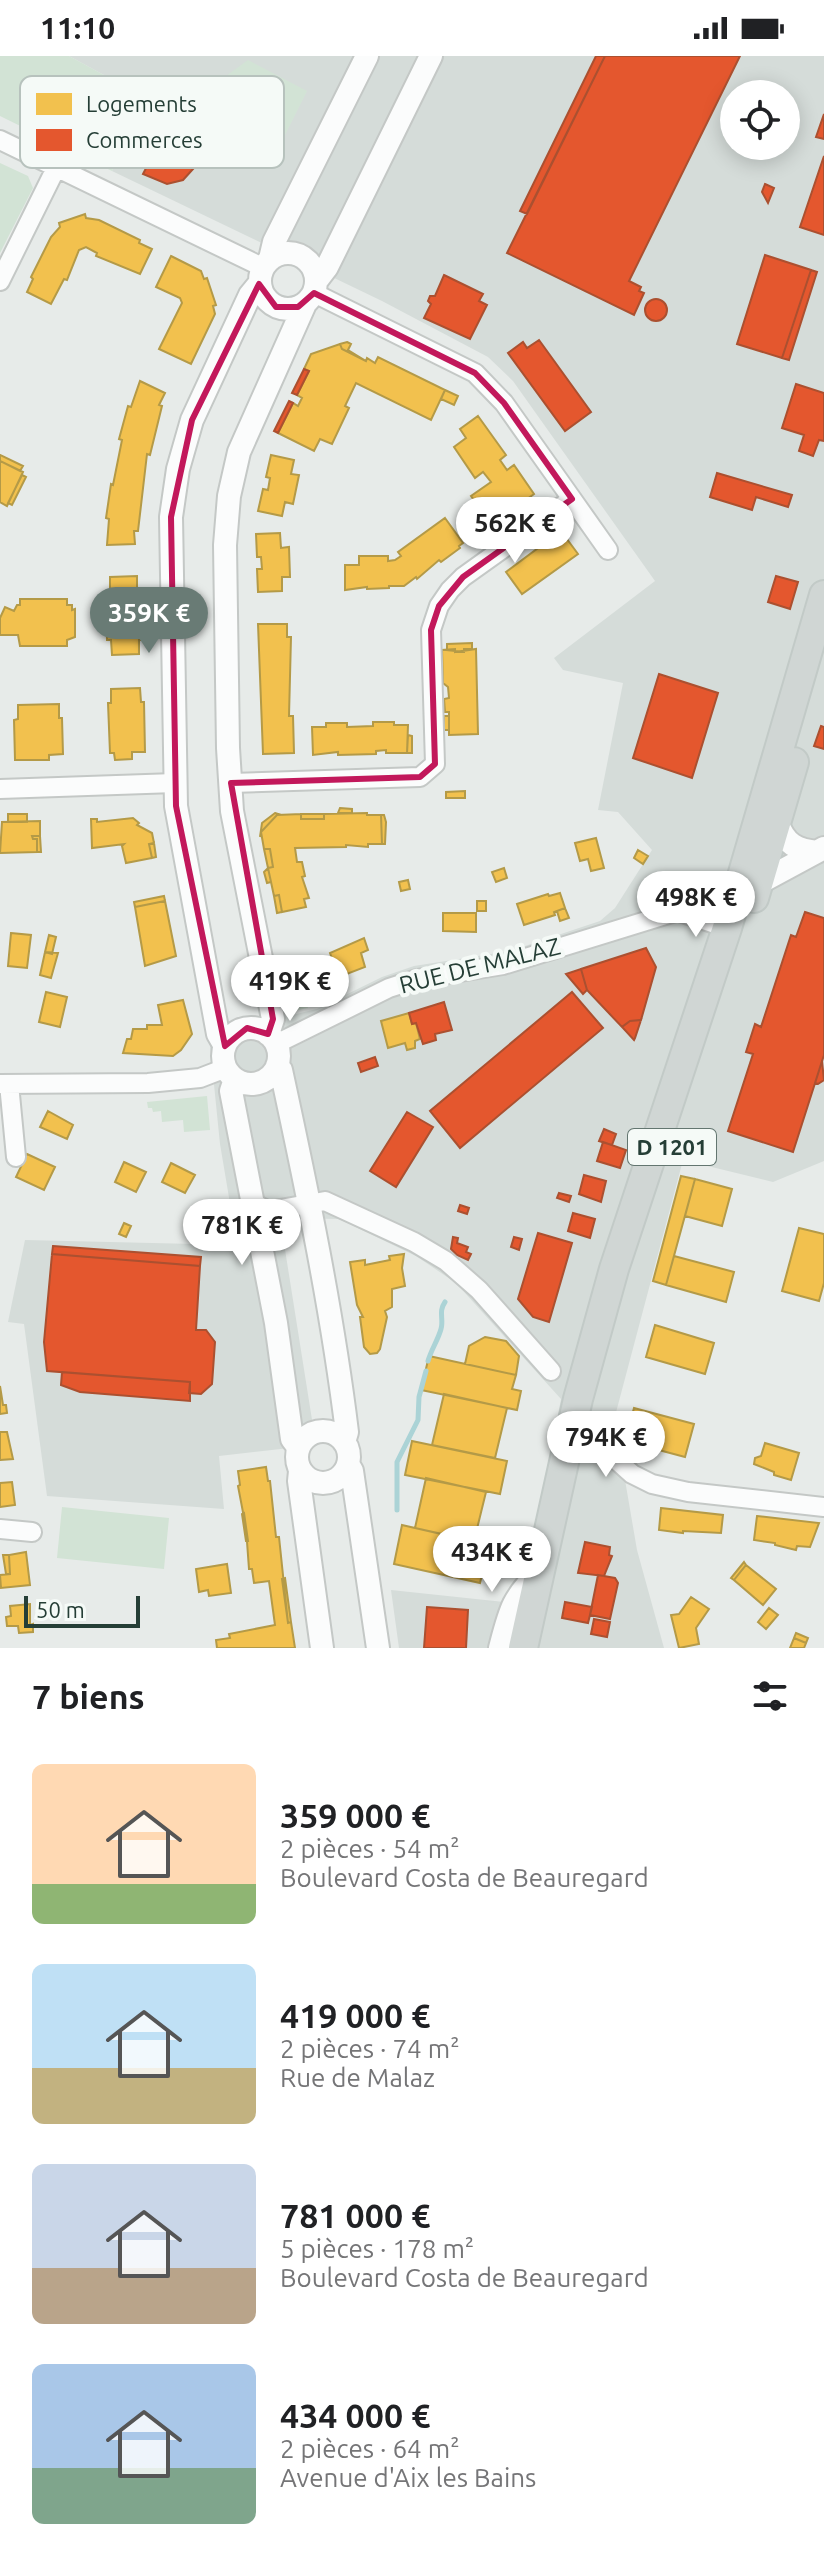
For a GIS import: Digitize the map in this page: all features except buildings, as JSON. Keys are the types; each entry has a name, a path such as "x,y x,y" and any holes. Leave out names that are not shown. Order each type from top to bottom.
{"main road":[{"name":"D 1201","path":"539,1648 584,1441 631,1271 748,888 824,595"},
{"name":"D 1201","path":"523,1648 578,1399 614,1269 727,928 778,824 824,652"}],"street":[{"path":"274,1048 265,1080 257,1083 246,1083 228,1064 218,1034 202,952 178,822 175,783 171,517 178,469 192,420 264,270 274,242 367,56"},
{"path":"300,1471 308,1479 327,1483 337,1479 346,1453 347,1432 339,1365 310,1203 274,1048 273,1019 232,811 225,545 229,496 239,452 312,292 431,56"},
{"path":"0,140 20,150"},
{"path":"0,281 56,168 264,270"},
{"path":"285,252 302,255 312,266 312,292 291,309 276,307 262,294 264,270 285,252"},
{"path":"312,292 475,373 504,403 608,550"},
{"path":"231,783 420,777 435,764 431,630 439,606 463,577 572,499"},
{"path":"0,789 175,783"},
{"path":"778,824 788,843 799,849 821,850"},
{"path":"748,888 821,850"},
{"name":"RUE DE MALAZ","path":"274,1048 389,988 417,979 503,965 748,888"},
{"path":"677,911 727,928"},
{"path":"274,1048 258,1029 247,1028 230,1038 228,1064 276,1323 292,1439 298,1447"},
{"path":"16,1157 5,1084 148,1083 200,1078 228,1064"},
{"path":"253,1203 269,1211 325,1201 414,1242 446,1261 479,1290 551,1371"},
{"path":"322,1648 296,1459 298,1447 307,1435 320,1430 338,1435 352,1474 378,1648"},
{"path":"584,1441 603,1448 644,1481 688,1492 824,1507"},
{"path":"0,1529 32,1532"},
{"path":"500,1648 511,1608 519,1592 540,1571"}],"highlighted area":[{"path":"259,284 276,307 298,307 314,293 475,373 504,403 572,499 463,577 439,606 431,630 435,764 420,777 231,783 273,1019 268,1034 247,1028 225,1046 176,806 171,517 192,420"}],"shaded area":[{"path":"69,56 824,56 824,1161 773,1182 683,1160 610,1435 619,1445 637,1550 664,1648 399,1648 391,1590 504,1602 531,1552 561,1399 456,1283 416,1256 339,1219 280,1218 316,1445 219,1456 224,1509 47,1496 24,1324 8,1322 25,1240 237,1245 220,1144 209,1035 317,1009 382,977 414,966 510,951 600,921 615,908 652,850 618,812 598,810 623,683 563,670 554,658 655,581 513,381 488,357 382,301 112,171 114,168 284,168 284,76 106,76"}],"green space":[{"path":"0,56 69,56 106,76 20,76 20,126 0,116"},
{"path":"248,60 278,76 226,76"},
{"path":"284,79 307,91 284,137"},
{"path":"0,163 28,176 33,188 0,253"},
{"path":"299,969 308,1008 293,1011 285,972"},
{"path":"207,1096 210,1130 184,1132 183,1120 162,1122 161,1111 153,1112 147,1102"},
{"path":"62,1507 169,1518 164,1569 57,1558"}],"waterway":[{"path":"428,1361 441,1329 445,1302"},
{"path":"397,1510 397,1462 418,1420 419,1397 426,1371"}]}
